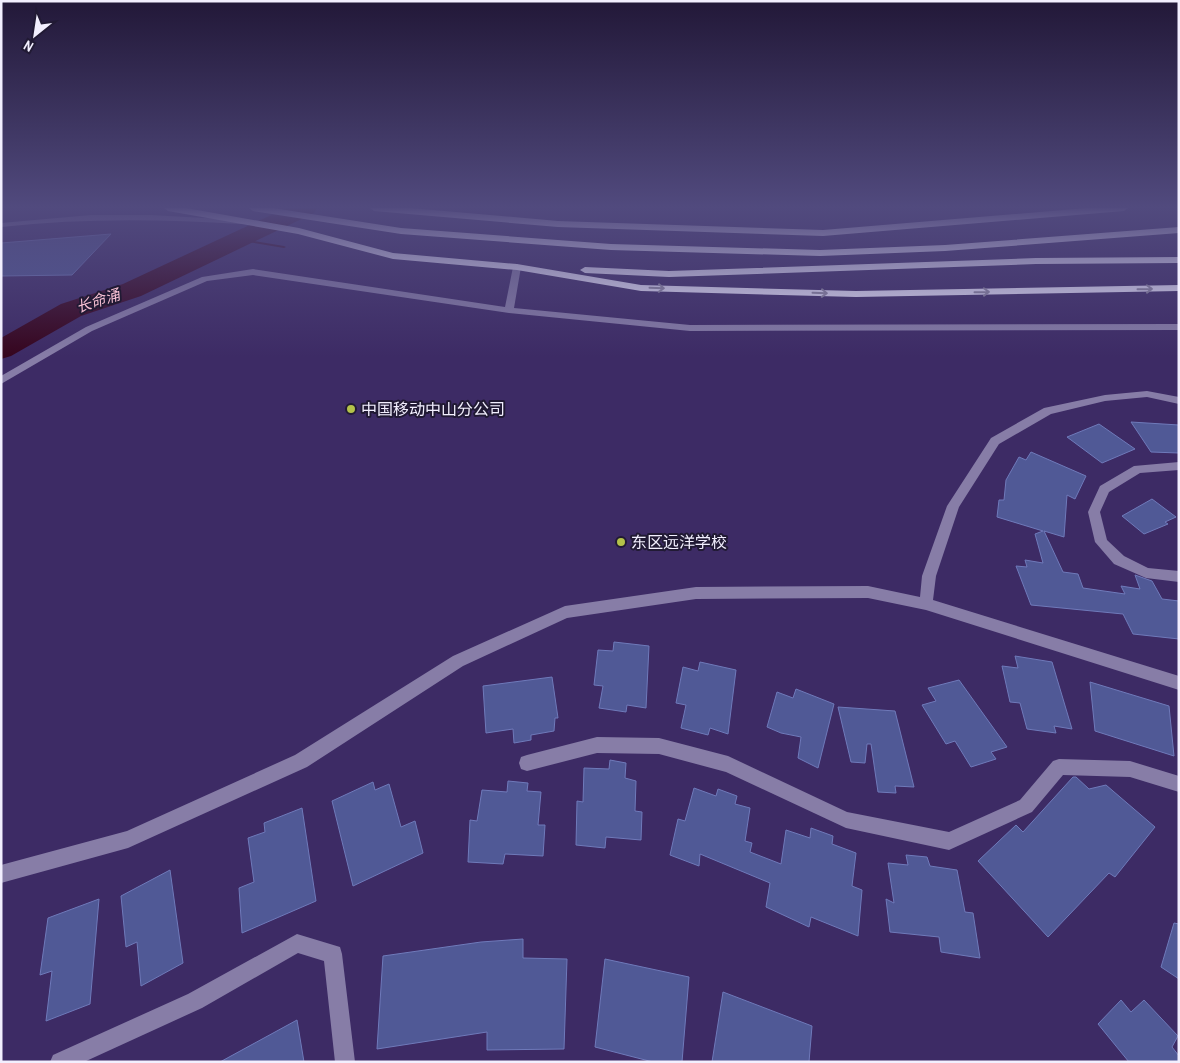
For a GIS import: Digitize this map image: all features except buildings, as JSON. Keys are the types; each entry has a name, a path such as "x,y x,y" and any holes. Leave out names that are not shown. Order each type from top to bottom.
{"highway":[{"path":"411,258 516,267 669,274 1036,261 1179,260"},
{"path":"516,267 650,288 856,294 1179,288"}],"street":[{"path":"509,310 516,267"},
{"path":"1,381 89,329 205,279 253,272 509,310 690,328 1179,328"},
{"path":"926,604 929,576 953,506 995,441 1048,411 1106,398 1147,394 1179,401"},
{"path":"1179,466 1138,470 1104,489 1094,512 1101,542 1119,560 1146,573 1179,577"},
{"path":"1,874 128,839 301,761 458,661 565,612 696,593 868,592 926,604 1179,683"},
{"path":"527,763 597,744 659,746 728,764 846,820 949,841 1026,806 1059,767 1130,769 1179,784"},
{"path":"60,1062 195,1001 297,943 333,954 345,1062"}],"waterway":[{"name":"长命涌","path":"1,350 71,310 132,290 199,258"}],"place":[{"name":"中国移动中山分公司","path":"351,409"},
{"name":"东区远洋学校","path":"621,542"}]}
